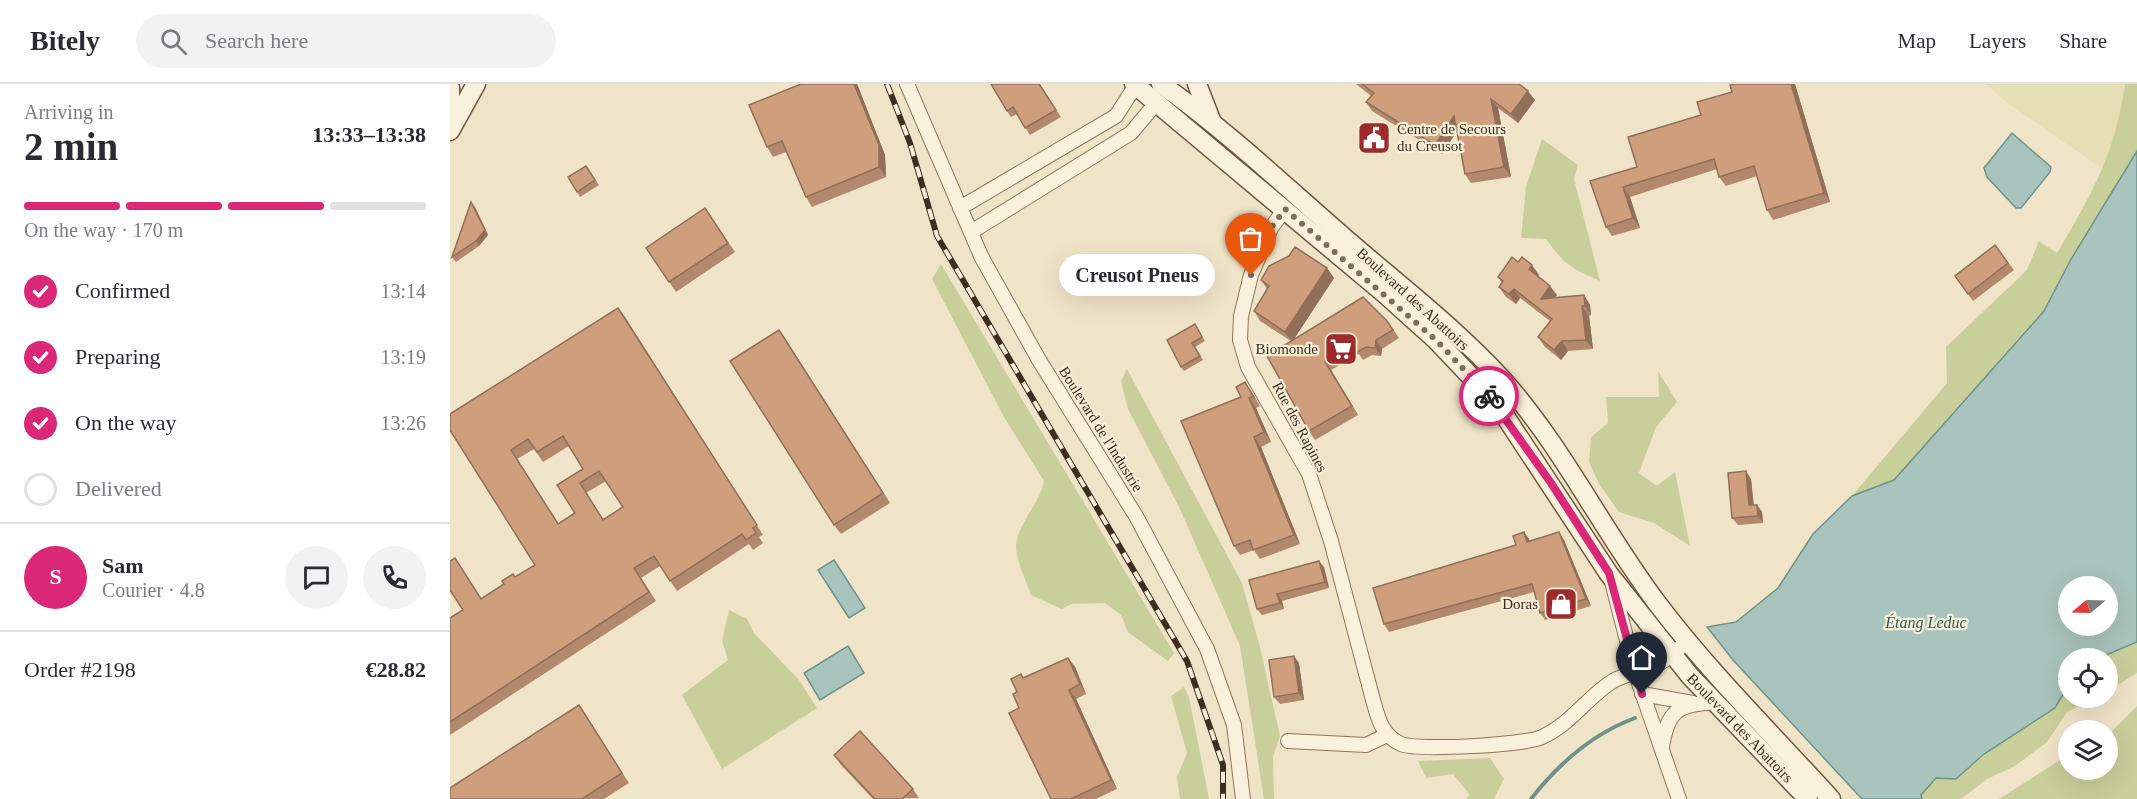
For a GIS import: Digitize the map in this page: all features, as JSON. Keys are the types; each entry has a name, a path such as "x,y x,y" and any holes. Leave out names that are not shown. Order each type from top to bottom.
{"street":[{"path":"450,131 476,84"},
{"name":"Boulevard de l'Industrie","path":"907,84 971,232 1039,360 1136,516 1207,649 1234,725 1243,799"},
{"path":"960,208 1116,116 1136,84"},
{"name":"Boulevard des Abattoirs","path":"1136,84 1163,89 1211,121 1429,310 1501,379 1551,441 1651,594 1688,640 1831,799"},
{"path":"1197,84 1211,121"},
{"path":"450,87 450,115"},
{"path":"971,232 1131,133 1163,89"},
{"name":"Boulevard des Abattoirs","path":"1163,89 1285,209 1436,340 1497,404 1609,573 1707,703 1808,799"},
{"name":"Rue des Rapines","path":"1285,209 1271,228 1251,275 1241,316 1240,340 1248,367 1309,474 1331,541 1372,700 1380,725 1387,735"},
{"path":"1609,573 1635,672 1679,799"},
{"path":"1287,741 1366,745 1387,735 1402,745 1423,747 1515,743 1541,738 1570,720 1605,687 1673,655 1688,640"},
{"path":"1642,694 1707,703"},
{"path":"1661,749 1666,723 1671,716 1707,703"}],"shaded area":[{"path":"1986,84 2125,84 2121,112 2104,170 2009,104"}],"green space":[{"path":"2125,84 2137,84 2137,151 2070,261 2044,311 1894,480 1852,496 1947,383 1946,347 2027,270 2039,241 2057,253 2100,173 2115,132"},
{"path":"1542,139 1578,165 1574,179 1600,281 1569,265 1546,239 1521,238 1526,187"},
{"path":"941,264 1174,653 1168,661 1128,632 1121,615 1105,603 1071,604 1062,609 1031,595 1019,563 1016,545 1021,528 1044,481 1004,417 932,279"},
{"path":"1127,369 1242,583 1260,647 1280,736 1273,757 1274,799 1264,799 1240,646 1180,509 1128,409 1121,381"},
{"path":"1658,371 1677,402 1656,427 1639,473 1657,486 1675,472 1690,546 1654,523 1619,512 1599,484 1589,462 1591,437 1608,423 1606,397 1659,397"},
{"path":"729,610 747,619 754,633 799,680 817,708 722,769 682,695 728,660 722,641"},
{"path":"2137,642 2137,673 2118,685 2118,650"},
{"path":"1184,687 1189,697 1209,799 1180,799 1177,777 1187,753 1171,696"},
{"path":"2058,694 2058,708 2075,708 2067,712 2062,720 2058,720 2058,726 2047,742 2015,766 1987,779 1961,799 1922,799 1921,795 1936,778 1956,779"},
{"path":"2137,706 2137,799 1999,799 2058,761 2058,780 2118,780 2118,725"},
{"path":"1490,758 1504,779 1494,799 1467,799 1469,794 1453,774 1426,778 1418,761"}],"water":[{"path":"2012,133 2051,167 2050,172 2021,208 2016,208 1987,177 1984,168"},
{"name":"Étang Leduc","path":"2137,151 2137,642 2118,650 2118,648 2058,648 2058,703 2055,708 1984,754 1956,779 1936,778 1921,795 1922,799 1862,799 1733,660 1707,627 1736,622 1778,588 1813,534 1852,496 1894,480 2044,311 2070,261"},
{"path":"834,560 865,608 849,618 818,570"},
{"path":"848,646 864,673 820,700 804,673"}],"building":[{"path":"801,84 854,84 879,145 879,167 806,197 782,141 767,147 749,105"},
{"path":"991,84 1039,84 1056,110 1025,128 1013,107 1007,111"},
{"path":"1362,84 1519,84 1528,91 1511,114 1491,99 1504,167 1465,174 1454,116 1435,145 1366,102 1374,93"},
{"path":"1791,84 1824,193 1767,210 1754,166 1719,177 1714,159 1623,187 1633,218 1606,227 1590,181 1637,167 1628,137 1701,115 1697,102 1732,92 1730,85"},
{"path":"586,166 595,180 577,192 568,177"},
{"path":"471,202 485,230 476,241 452,257"},
{"path":"705,208 728,243 669,282 646,248"},
{"path":"1995,245 2008,263 1968,294 1955,276"},
{"path":"1295,247 1327,268 1285,332 1254,311 1269,286 1261,280 1269,266 1289,256"},
{"path":"1512,257 1518,262 1522,257 1532,265 1529,269 1550,286 1541,299 1584,295 1585,306 1582,306 1586,340 1562,341 1554,350 1538,337 1552,319 1514,289 1509,294 1499,287 1503,281 1498,277"},
{"path":"1363,297 1393,330 1376,340 1375,348 1366,347 1357,352 1353,345 1325,362 1352,406 1309,431 1267,356"},
{"path":"618,308 757,525 753,528 756,533 746,540 742,534 670,581 654,556 634,568 649,592 450,722 450,618 463,610 450,590 450,561 455,558 481,599 504,584 502,581 513,574 515,577 535,565 450,430 450,414","holes":["563,436 583,469 557,485 575,513 558,524 511,450 528,439 537,452","599,471 623,507 603,520 580,483"]},
{"path":"1195,324 1202,337 1192,343 1200,356 1181,367 1167,340"},
{"path":"779,330 883,493 834,525 730,361"},
{"path":"1245,382 1253,396 1249,398 1264,432 1254,437 1294,535 1253,550 1250,540 1234,546 1181,421 1241,397 1236,387"},
{"path":"1746,471 1749,505 1757,505 1758,516 1732,518 1728,473"},
{"path":"1524,532 1527,542 1559,532 1586,599 1540,613 1532,584 1384,624 1373,588 1516,545 1513,536"},
{"path":"1319,561 1325,582 1277,594 1280,603 1257,609 1249,580"},
{"path":"1294,656 1299,693 1274,697 1269,660"},
{"path":"1068,658 1080,684 1069,690 1111,780 1071,799 1051,799 1009,713 1019,708 1013,694 1017,692 1011,679 1021,674 1023,678"},
{"path":"579,705 622,773 582,799 450,799 450,788"},
{"path":"860,731 913,789 902,799 875,799 834,755"}],"waterway":[{"path":"1531,799 1553,773 1577,751 1605,732 1635,718"}],"railway":[{"path":"887,84 910,143 937,236 1187,661 1223,765 1223,799"}],"way so far":[{"path":"1251,275 1271,228 1285,209 1436,340 1489,396"}],"place":[{"name":"Centre de Secours du Creusot","path":"1374,138"},
{"name":"Creusot Pneus","path":"1251,275"},
{"name":"Biomonde","path":"1341,349"},
{"name":"Doras","path":"1561,604"}],"route":[{"path":"1489,396 1497,404 1551,483 1609,573 1642,694"}]}
